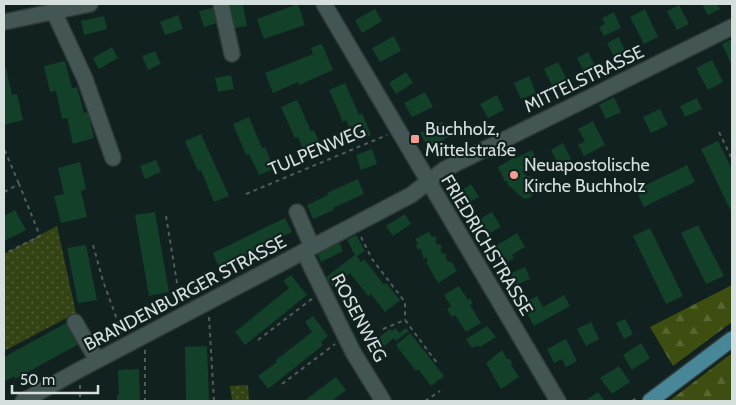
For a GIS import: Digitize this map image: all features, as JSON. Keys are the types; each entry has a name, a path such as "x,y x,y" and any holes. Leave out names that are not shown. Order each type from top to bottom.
{"main road":[{"path":"650,401 732,339"}],"street":[{"path":"4,22 90,4"},
{"path":"221,4 232,54"},
{"name":"FRIEDRICHSTRASSE","path":"324,4 558,401"},
{"path":"54,12 85,79 113,158"},
{"name":"MITTELSTRASSE","path":"428,182 446,169 732,27"},
{"name":"BRANDENBURGER STRASSE","path":"23,401 97,360 411,195 428,182"},
{"name":"BRANDENBURGER STRASSE","path":"296,212 308,249"},
{"name":"ROSENWEG","path":"308,249 323,290 345,336 383,401"},
{"path":"75,322 97,360"}],"path":[{"name":"TULPENWEG","path":"246,194 398,130"},
{"path":"719,132 732,159"},
{"path":"4,151 40,236 4,254"},
{"path":"4,192 18,184"},
{"path":"166,216 183,315"},
{"path":"354,225 372,258 405,302 405,320 437,363"},
{"path":"94,245 103,281 126,345"},
{"path":"258,340 323,290"},
{"path":"208,302 214,401"},
{"path":"383,329 405,320"},
{"path":"145,335 145,401"},
{"path":"282,384 345,336"},
{"path":"425,401 440,391"}],"green space":[{"path":"57,226 76,313 4,351 4,254"},
{"path":"732,285 732,322 673,366 650,327"},
{"path":"732,353 732,401 669,401"},
{"path":"248,385 249,401 232,401 230,386"}],"building":[{"path":"243,4 247,26 231,29 227,6"},
{"path":"298,4 305,25 264,39 257,19"},
{"path":"702,4 717,4 720,9 708,15"},
{"path":"679,5 689,24 677,30 667,11"},
{"path":"216,7 220,22 204,27 199,11"},
{"path":"375,9 382,21 362,33 355,20"},
{"path":"645,9 658,37 644,44 630,17"},
{"path":"614,12 621,28 604,36 599,27 605,24 602,18"},
{"path":"178,15 183,29 165,35 160,22"},
{"path":"104,16 107,29 84,35 81,21"},
{"path":"394,36 401,51 380,62 372,48"},
{"path":"619,37 626,53 615,58 607,43"},
{"path":"732,39 732,66 722,44"},
{"path":"322,44 333,70 299,85 298,82 273,93 265,73 313,54 311,48"},
{"path":"112,47 118,58 99,69 93,58"},
{"path":"155,51 161,64 148,70 142,56"},
{"path":"588,52 596,68 585,74 577,58"},
{"path":"712,60 723,82 708,90 696,68"},
{"path":"65,61 72,88 77,87 84,113 88,112 94,138 73,144 67,118 62,119 56,91 50,92 44,66"},
{"path":"558,62 568,82 554,89 544,69"},
{"path":"6,68 12,95 17,94 23,120 4,125 4,69"},
{"path":"406,72 413,83 396,94 389,83"},
{"path":"231,75 234,89 218,92 215,78"},
{"path":"529,76 536,93 521,99 514,83"},
{"path":"345,83 359,115 362,113 371,135 355,142 346,120 343,122 329,90"},
{"path":"425,92 433,107 412,117 404,103"},
{"path":"497,95 504,110 488,118 480,104"},
{"path":"614,97 621,112 606,119 599,105"},
{"path":"697,98 702,109 685,117 680,106"},
{"path":"297,100 311,131 314,130 323,151 307,158 298,137 295,138 281,107"},
{"path":"660,109 668,125 651,133 643,117"},
{"path":"249,117 262,148 265,147 274,169 259,175 249,154 246,155 233,124"},
{"path":"593,121 605,145 584,156 578,145 585,141 578,129"},
{"path":"442,122 450,136 428,148 420,133"},
{"path":"201,134 229,196 214,202 201,170 198,171 185,141"},
{"path":"718,141 732,169 732,208 730,209 701,149"},
{"path":"563,143 571,159 559,166 551,150"},
{"path":"372,149 377,164 361,170 356,155"},
{"name":"Neuapostolische Kirche Buchholz","path":"532,150 539,165 524,173 527,176 533,177 540,184 530,198 524,199 507,184 508,181 505,182 498,167"},
{"path":"156,160 161,172 145,179 140,166"},
{"path":"80,162 86,189 81,191 87,217 61,223 54,196 64,194 58,168"},
{"path":"687,165 695,182 644,207 636,190"},
{"path":"358,179 364,194 313,219 307,205 328,195 327,193"},
{"path":"471,184 479,197 466,204 459,192"},
{"path":"15,210 26,230 4,241 4,216"},
{"path":"155,212 169,292 149,296 135,215"},
{"path":"492,212 501,227 486,235 477,221"},
{"path":"405,214 411,224 393,236 386,226"},
{"path":"285,218 292,232 260,246 261,249 219,268 213,253"},
{"path":"698,225 724,276 706,284 681,233"},
{"path":"650,228 683,296 666,304 633,236"},
{"path":"429,232 432,237 434,236 437,239 435,240 437,245 440,244 442,248 440,249 447,256 445,257 448,262 450,261 453,264 457,271 438,283 426,262 428,261 426,257 424,259 420,248 418,250 416,245 418,244 415,239"},
{"path":"517,233 525,247 512,255 514,258 508,262 506,258 500,262 492,248"},
{"path":"356,235 365,251 357,256 361,262 364,259 384,285 386,283 400,300 385,312 371,294 368,296 350,273 333,287 326,277 355,255 347,240"},
{"path":"339,242 343,251 321,262 317,253"},
{"path":"86,245 97,300 78,303 67,248"},
{"path":"525,267 530,279 512,287 507,275"},
{"path":"291,275 307,295 245,345 235,332 289,288 283,281"},
{"path":"459,286 468,300 470,298 473,304 470,305 481,323 466,332 455,315 452,317 447,309 451,306 444,295"},
{"path":"564,295 570,306 534,326 522,304 537,296 543,307"},
{"path":"313,316 328,336 321,342 323,345 268,389 258,376 312,332 305,322"},
{"path":"625,319 633,334 624,339 616,323"},
{"path":"68,322 79,344 15,379 14,376 4,382 4,357"},
{"path":"591,322 599,339 586,346 577,329"},
{"path":"487,326 496,337 480,347 472,348 466,339"},
{"path":"396,328 399,333 406,328 409,331 396,341 394,338 372,356 365,348 390,329 392,331"},
{"path":"410,333 444,376 431,386 418,369 416,371 396,345"},
{"path":"566,339 577,361 566,367 562,359 554,363 547,349"},
{"path":"641,343 650,358 632,370 623,355"},
{"path":"207,346 209,401 186,401 185,347"},
{"path":"502,350 507,359 510,359 511,365 519,377 501,389 486,363"},
{"path":"619,366 630,382 612,394 600,378"},
{"path":"139,369 140,401 117,401 117,395 119,395 118,370"},
{"path":"336,377 346,390 332,401 304,401"},
{"path":"598,392 605,401 585,401"}],"place":[{"name":"Buchholz, Mittelstraße","path":"415,139"},
{"name":"Neuapostolische Kirche Buchholz","path":"514,175"}]}
